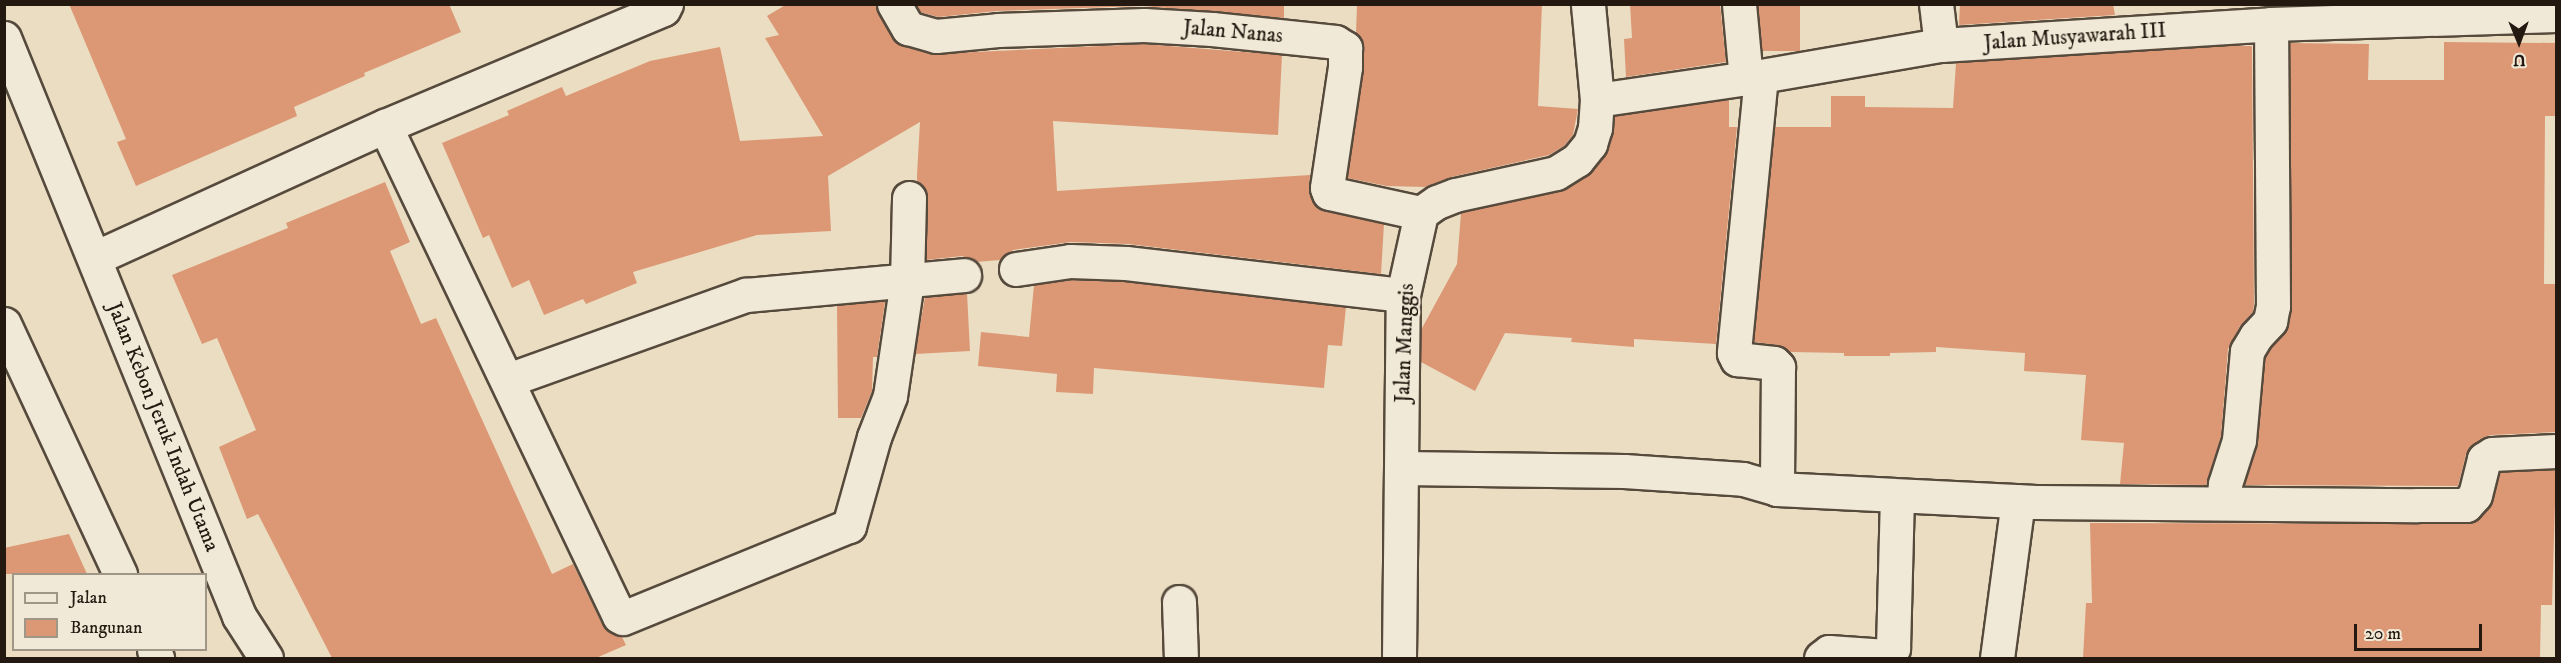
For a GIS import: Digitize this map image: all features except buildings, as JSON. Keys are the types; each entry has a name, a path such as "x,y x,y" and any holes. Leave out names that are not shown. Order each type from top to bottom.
{"street":[{"path":"95,258 385,126 663,9 666,4"},
{"name":"Jalan Nanas","path":"894,4 908,28 936,36 998,30 1144,25 1212,29 1335,42 1345,48 1345,67 1327,188 1329,193 1421,213"},
{"path":"1421,213 1437,202 1455,195 1556,173 1577,160 1590,144 1595,128 1597,100 1588,4"},
{"path":"1739,4 1753,78 1734,353 1737,359 1774,363 1778,367 1777,489"},
{"path":"1936,4 1941,45"},
{"name":"Jalan Musyawarah III","path":"1597,100 1753,78 1941,45 2271,24 2556,15"},
{"path":"2223,503 2225,484 2239,440 2247,351 2256,336 2270,321 2273,306 2271,24"},
{"name":"Jalan Kebon Jeruk Indah Utama","path":"4,38 239,616 266,658"},
{"path":"385,126 619,616 623,618 849,526 874,437 890,396 908,281 909,198"},
{"name":"Jalan Manggis","path":"1399,658 1403,295 1421,213"},
{"path":"1016,269 1070,261 1126,263 1403,295"},
{"path":"508,380 737,297 964,275"},
{"path":"4,324 120,573"},
{"path":"1401,468 1624,471 1743,479 1777,489 2018,501 2466,505 2475,495 2484,459 2492,454 2556,451"},
{"path":"1821,658 1829,652 1886,656 1893,648 1897,496"},
{"path":"1997,658 2018,501"},
{"path":"1179,602 1180,658"}]}
